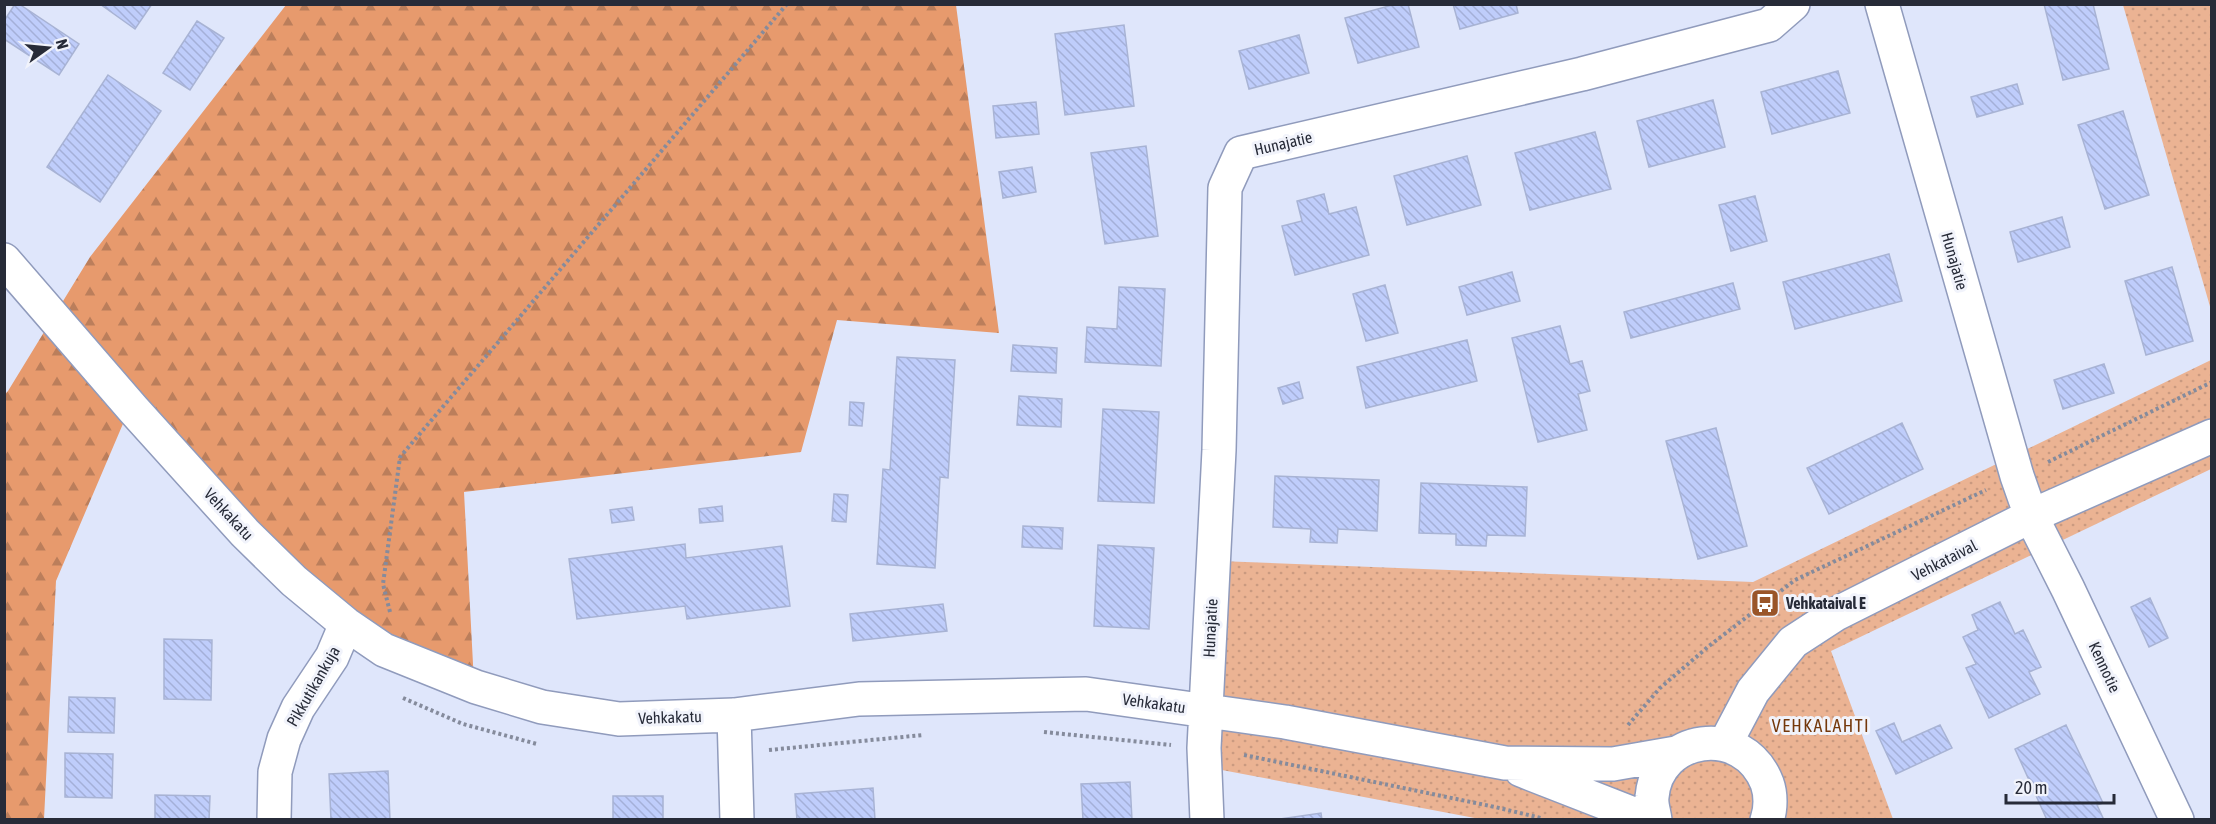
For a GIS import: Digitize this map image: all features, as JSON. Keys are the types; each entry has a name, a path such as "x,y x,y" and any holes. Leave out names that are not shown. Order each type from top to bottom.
{"street":[{"name":"Hunajatie","path":"1207,710 1219,450 1225,189 1241,153 1582,74 1758,28 1769,25 1793,4"},
{"name":"Hunajatie","path":"1882,4 2017,476 2031,516"},
{"name":"Vehkakatu","path":"4,260 133,409 245,533 294,580 346,624 384,650 400,657 476,687 542,707 619,718 734,715 859,699 1086,694 1285,722 1505,763 1614,764 1676,753 1700,743 1725,744"},
{"name":"Vehkataival","path":"1725,744 1754,692 1793,642 1836,614 2031,516 2211,436"},
{"name":"Kennotie","path":"2031,516 2177,819"},
{"name":"Pikkutikankuja","path":"274,819 275,772 284,739 298,708 332,657 346,624"},
{"path":"1207,710 1204,748 1207,819"},
{"path":"734,715 737,819"},
{"path":"1725,744 1746,753 1761,769 1770,791 1767,819"},
{"path":"1655,819 1652,797 1659,772 1676,753"},
{"name":"Vehkakatu","path":"1505,763 1648,819"}],"path":[{"path":"400,657 383,584 400,457 787,4"},
{"path":"402,698 463,724 544,745"},
{"path":"1038,732 1204,748 1261,757 1545,819"},
{"path":"735,752 930,735"}],"shaded area":[{"path":"2123,5 2211,5 2211,310"},
{"path":"2211,360 2211,469 1831,651 1893,819 1480,819 1206,767 1219,561 1753,582"}],"green space":[{"path":"286,5 956,5 999,333 837,320 801,452 464,492 474,683 345,631 128,412 56,581 44,819 5,820 5,394 90,257"}],"building":[{"path":"15,4 19,4 79,44 59,75 4,39 4,21"},
{"path":"100,4 152,4 135,29"},
{"path":"1396,4 1408,4 1419,47 1358,63 1345,18"},
{"path":"1453,4 1516,4 1518,13 1460,29"},
{"path":"2044,4 2093,4 2109,69 2063,80"},
{"path":"197,21 224,38 190,90 163,73"},
{"path":"1124,25 1134,106 1065,115 1055,34"},
{"path":"1299,35 1309,73 1249,89 1239,51"},
{"path":"1838,71 1850,113 1772,134 1761,92"},
{"path":"108,75 161,111 100,202 47,167"},
{"path":"2017,84 2023,104 1977,117 1971,97"},
{"path":"1713,100 1725,147 1649,167 1637,121"},
{"path":"1036,102 1039,134 996,138 993,106"},
{"path":"2123,111 2149,195 2105,209 2078,125"},
{"path":"1595,132 1611,189 1530,210 1515,153"},
{"path":"1146,146 1158,236 1105,244 1091,153"},
{"path":"1467,156 1481,205 1407,225 1394,176"},
{"path":"1032,167 1036,192 1003,198 999,172"},
{"path":"1324,194 1329,214 1356,207 1369,255 1295,275 1282,226 1302,221 1297,201"},
{"path":"1755,196 1767,241 1731,251 1719,205"},
{"path":"2062,217 2070,247 2018,262 2010,232"},
{"path":"1889,254 1902,301 1795,329 1783,282"},
{"path":"2172,267 2193,341 2146,355 2125,281"},
{"path":"1512,272 1520,301 1467,315 1459,287"},
{"path":"1733,283 1740,309 1631,338 1624,312"},
{"path":"1385,285 1398,333 1366,341 1353,294"},
{"path":"1119,287 1165,289 1161,366 1085,362 1087,327 1117,329"},
{"path":"1560,326 1570,364 1582,361 1590,391 1578,394 1587,430 1538,442 1512,338"},
{"path":"1467,340 1477,381 1366,408 1357,367"},
{"path":"1013,345 1057,348 1056,373 1011,371"},
{"path":"897,357 955,360 948,478 940,477 935,568 877,564 883,469 890,470"},
{"path":"2104,364 2114,393 2063,409 2054,380"},
{"path":"1299,382 1303,398 1283,404 1278,388"},
{"path":"1019,396 1062,399 1061,427 1017,425"},
{"path":"850,402 864,403 862,426 849,425"},
{"path":"1103,409 1159,412 1154,503 1098,501"},
{"path":"1902,423 1923,469 1829,514 1807,468"},
{"path":"1716,428 1747,546 1698,559 1666,441"},
{"path":"1275,476 1379,480 1377,531 1338,529 1337,543 1310,542 1311,529 1273,527"},
{"path":"1421,483 1527,487 1525,536 1487,535 1486,546 1456,545 1456,534 1419,533"},
{"path":"834,494 848,495 846,522 832,521"},
{"path":"722,506 723,521 700,523 699,509"},
{"path":"632,507 634,520 612,523 610,510"},
{"path":"1023,526 1063,528 1062,549 1022,547"},
{"path":"685,544 686,558 782,546 790,606 687,619 685,606 577,619 569,559"},
{"path":"1098,545 1154,548 1149,629 1094,626"},
{"path":"2150,598 2168,638 2149,647 2131,607"},
{"path":"2000,602 2015,634 2023,630 2041,667 2029,672 2040,694 1989,718 1966,668 1976,664 1963,637 1978,630 1972,615"},
{"path":"943,604 947,631 853,641 850,614"},
{"path":"164,639 212,640 211,700 164,699"},
{"path":"69,697 115,698 114,733 68,732"},
{"path":"1894,723 1902,742 1940,725 1952,748 1896,774 1876,731"},
{"path":"2066,725 2103,803 2097,805 2104,820 2047,820 2015,749"},
{"path":"65,753 113,754 112,798 65,797"},
{"path":"388,771 390,820 331,820 329,774"},
{"path":"1130,782 1132,820 1083,820 1081,784"},
{"path":"873,788 875,820 797,820 795,794"},
{"path":"155,795 210,796 209,820 155,820"},
{"path":"613,796 663,796 663,820 613,820"},
{"path":"1321,813 1322,820 1273,820"}],"place":[{"name":"Vehkataival E","path":"1765,603"}],"district":[{"name":"VEHKALAHTI","path":"1821,725"}]}
